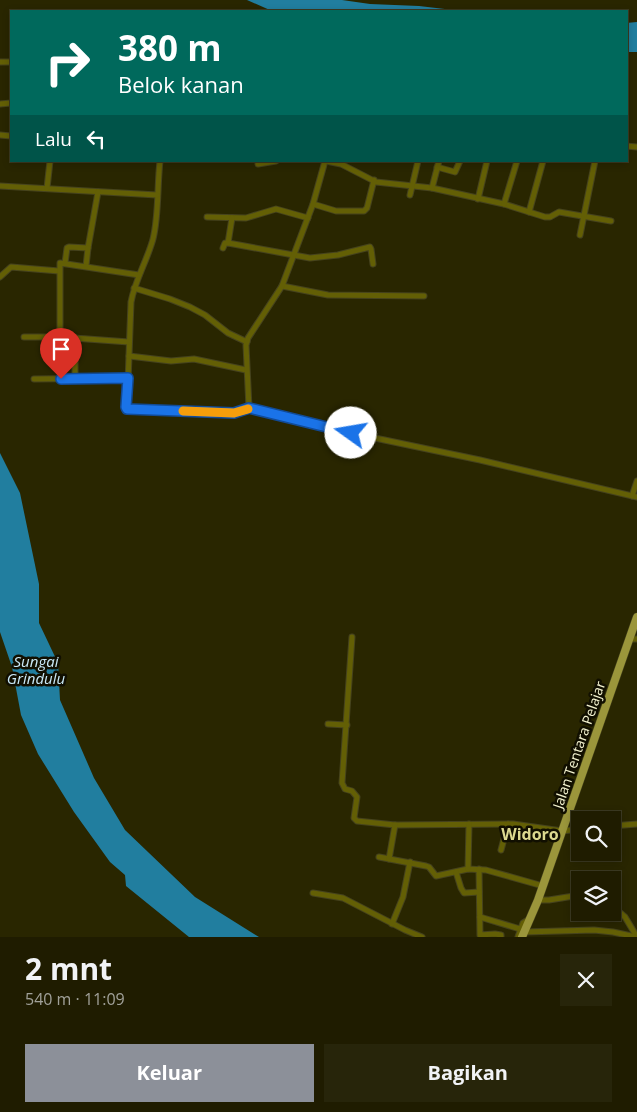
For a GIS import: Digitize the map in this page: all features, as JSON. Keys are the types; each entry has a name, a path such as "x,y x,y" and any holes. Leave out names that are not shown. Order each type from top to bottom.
{"main road":[{"name":"Jalan Tentara Pelajar","path":"523,934 538,900 633,639 637,617"}],"street":[{"path":"47,188 50,162"},
{"path":"160,162 153,239 134,288 131,302 127,409 234,413 249,408 634,497 637,481"},
{"path":"258,164 270,162"},
{"path":"249,408 246,370 247,342 282,286 313,204 325,162"},
{"path":"330,162 341,164 380,182 432,188 504,204 548,217 559,212 611,221"},
{"path":"410,195 418,162"},
{"path":"432,188 438,164 455,172 460,162"},
{"path":"478,199 487,162"},
{"path":"504,204 516,162"},
{"path":"529,212 543,162"},
{"path":"580,235 595,162"},
{"path":"313,204 336,211 364,211 374,180"},
{"path":"0,186 157,195"},
{"path":"86,266 98,192"},
{"path":"207,217 246,218 276,209 308,218"},
{"path":"228,243 232,218"},
{"path":"223,248 225,243 228,243 310,258 350,253 368,246 371,249 372,264"},
{"path":"65,263 69,247 88,248"},
{"path":"60,337 60,263 139,275"},
{"path":"0,276 14,266 59,271"},
{"path":"282,286 328,295 424,296"},
{"path":"134,288 170,298 190,307 228,333 247,342"},
{"path":"24,337 60,337 129,342"},
{"path":"75,338 75,379"},
{"path":"129,356 171,361 194,359 246,370"},
{"path":"34,379 128,378"},
{"path":"352,637 342,783 345,789 357,797 354,818 361,823 395,825 508,824 528,825 562,831 571,830"},
{"path":"328,724 347,725"},
{"path":"468,869 469,824"},
{"path":"501,850 508,824"},
{"path":"621,825 637,824"},
{"path":"389,859 395,825"},
{"path":"380,858 410,862 429,868 436,876 468,869 479,869 543,886"},
{"path":"392,924 403,896 410,862"},
{"path":"479,869 480,936 495,934 501,937"},
{"path":"456,872 464,893 479,892"},
{"path":"313,893 343,898 392,924 422,937"},
{"path":"538,900 571,896"},
{"path":"621,914 637,937"},
{"path":"480,917 523,934 594,930 637,937"},
{"path":"495,934 496,922"}],"water":[{"path":"247,0 342,0 453,10 270,10"},
{"path":"637,22 637,52 628,52 628,23"},
{"name":"Sungai Grindulu","path":"0,453 20,493 39,584 39,623 58,663 60,700 94,778 125,830 195,897 259,937 189,937 126,886 125,875 110,862 74,812 38,754 21,715 12,667 0,632"}],"slow traffic":[{"path":"183,411 234,413 248,409"}],"district":[{"name":"Widoro","path":"530,834"}],"route":[{"path":"61,379 128,378 127,409 234,413 249,408 351,433"}]}
